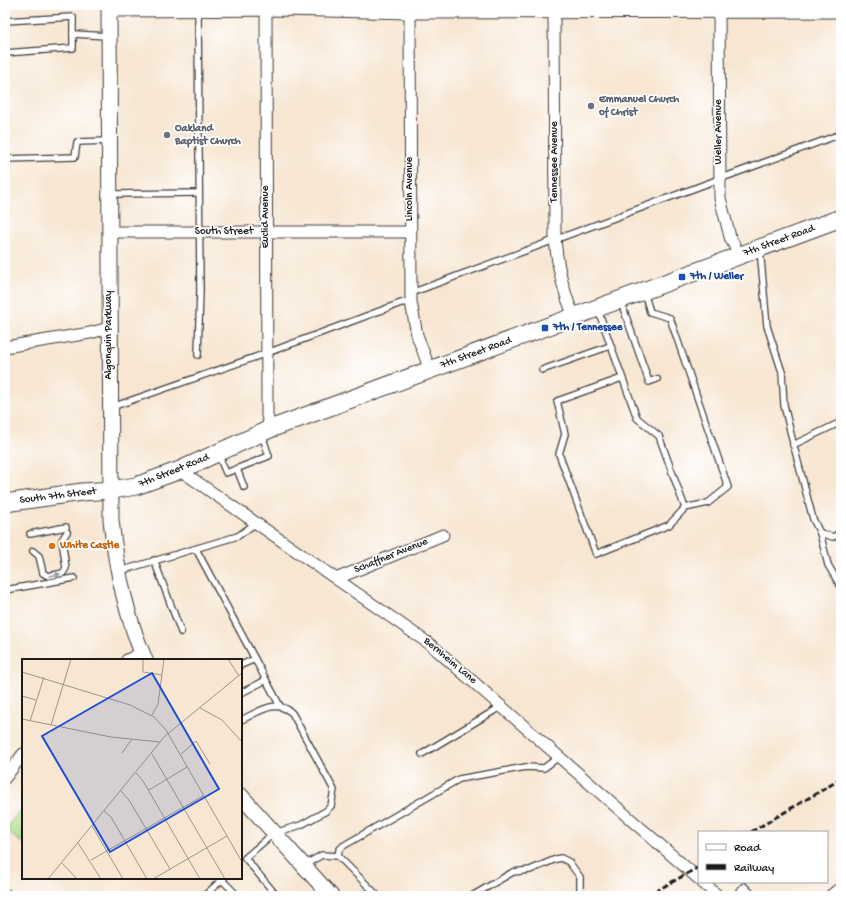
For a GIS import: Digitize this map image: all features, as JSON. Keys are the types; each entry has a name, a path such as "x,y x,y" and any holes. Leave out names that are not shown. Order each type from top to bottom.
{"main road":[{"name":"Algonquin Parkway","path":"108,8 111,520 115,550 129,615 143,656"},
{"name":"7th Street Road","path":"112,490 136,486 180,470 266,431 841,218"},
{"name":"South 7th Street","path":"6,501 112,490"},
{"path":"242,797 331,896"}],"street":[{"name":"Euclid Avenue","path":"266,7 266,431"},
{"path":"108,8 637,8 841,12"},
{"name":"Lincoln Avenue","path":"410,9 411,297 417,335 430,370"},
{"name":"Tennessee Avenue","path":"554,9 555,240 560,276 574,317"},
{"name":"Weller Avenue","path":"719,9 719,180 723,213 730,237 739,256"},
{"name":"South Street","path":"109,232 410,232"},
{"path":"5,347 90,333 109,328"},
{"name":"Bernheim Lane","path":"180,470 338,578 431,645 560,756 698,878"},
{"name":"Schaffner Avenue","path":"338,578 443,536"},
{"path":"131,659 143,656"},
{"path":"5,778 22,755"},
{"path":"703,883 718,896"}],"lane":[{"path":"197,8 200,232 198,355"},
{"path":"5,21 73,17 73,48 5,53"},
{"path":"73,34 108,36"},
{"path":"110,408 267,353 401,303 411,297 671,195 719,180 841,134"},
{"path":"5,159 75,157 78,142 109,141"},
{"path":"109,194 199,193"},
{"path":"760,248 767,326 782,372 784,405 793,445 813,519 820,533 828,564 841,587"},
{"path":"622,378 557,401 566,434 560,454 596,554 669,525 685,508 708,503 728,487 670,318 650,312 644,291"},
{"path":"620,300 649,382 657,379"},
{"path":"597,308 637,418 659,436 685,508"},
{"path":"542,370 610,346"},
{"path":"793,445 841,422"},
{"path":"218,453 226,473 269,456 266,431"},
{"path":"237,469 244,487"},
{"path":"120,571 238,536 256,522"},
{"path":"30,534 66,530 62,540 66,568 63,573 48,576 43,573 39,556 33,551"},
{"path":"820,533 833,537 841,532"},
{"path":"196,549 280,706"},
{"path":"154,560 181,632"},
{"path":"5,590 74,578"},
{"path":"242,665 255,659"},
{"path":"242,692 266,680"},
{"path":"242,720 273,706 280,706 292,713 334,790 334,797 331,806 326,811 290,829 274,833 243,860 277,896"},
{"path":"422,754 502,706"},
{"path":"338,856 339,850 343,846 459,779 526,767 544,768 560,756"},
{"path":"304,866 322,855 338,856 378,896"},
{"path":"472,896 513,872 530,870 562,858 569,862 580,877 580,890 577,896"},
{"path":"204,896 223,879 238,896"},
{"path":"735,896 746,884 754,896"},
{"path":"826,896 836,888 841,895"}],"green space":[{"path":"22,808 22,843 8,832 10,830 7,827"}],"railway":[{"path":"753,831 841,779"},
{"path":"647,896 698,868"}],"place":[{"name":"Emmanuel Church of Christ","path":"591,106"},
{"name":"Oakland Baptist Church","path":"167,135"},
{"name":"7th / Weller","path":"682,277"},
{"name":"7th / Tennessee","path":"545,328"},
{"name":"White Castle","path":"52,546"}]}
